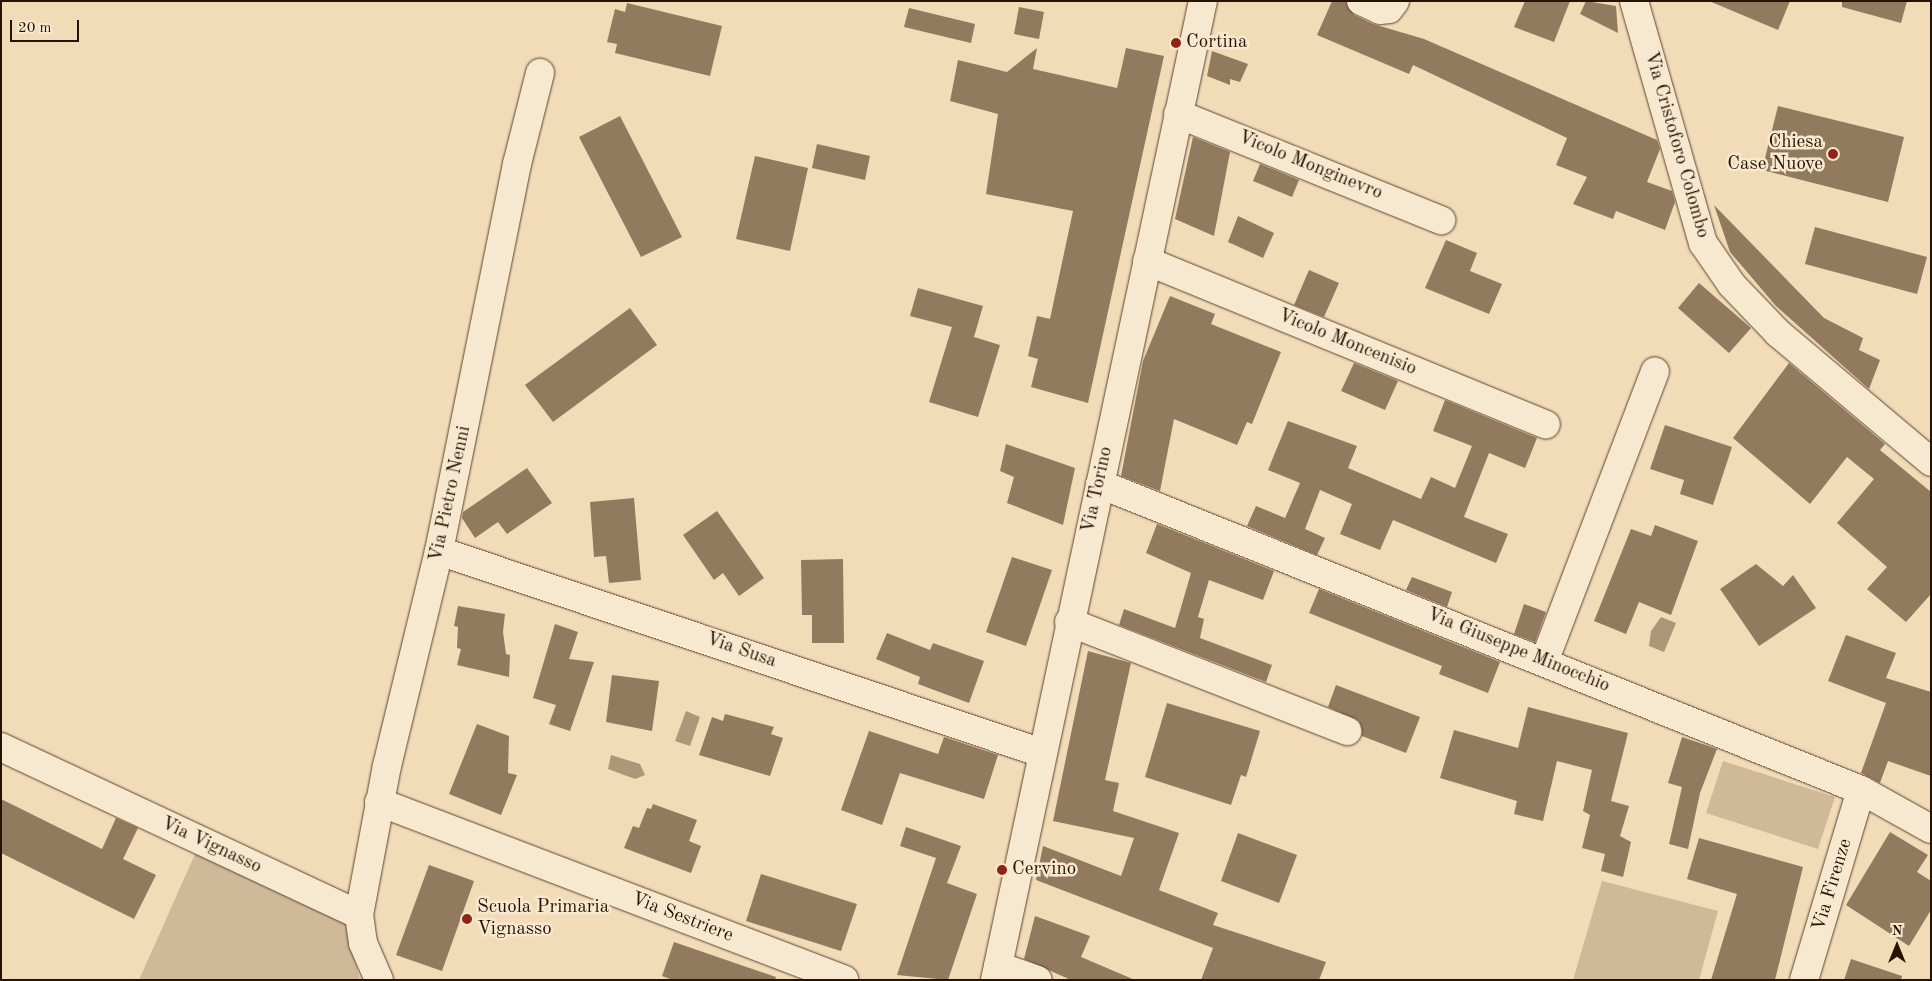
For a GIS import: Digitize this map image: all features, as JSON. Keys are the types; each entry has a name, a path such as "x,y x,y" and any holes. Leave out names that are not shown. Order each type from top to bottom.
{"street":[{"name":"Via Torino","path":"997,973 1069,622 1203,1"},
{"path":"1361,1 1380,10 1389,9 1395,1"},
{"name":"Via Cristoforo Colombo","path":"1634,1 1703,243 1732,285 1778,333 1931,462"},
{"name":"Via Pietro Nenni","path":"359,915 379,802 439,550 517,164 540,72"},
{"name":"Vicolo Monginevro","path":"1178,114 1441,220"},
{"name":"Vicolo Moncenisio","path":"1147,261 1546,425"},
{"path":"1544,662 1655,372"},
{"name":"Via Giuseppe Minocchio","path":"1100,484 1861,790 1931,830"},
{"name":"Via Susa","path":"439,550 1042,753"},
{"path":"1069,622 1347,731"},
{"name":"Via Vignasso","path":"1,747 359,915"},
{"name":"Via Firenze","path":"1804,980 1861,790"},
{"name":"Via Sestriere","path":"379,802 844,980"},
{"path":"359,915 363,943 379,980"},
{"path":"997,973 1038,980"}],"shaded area":[{"path":"1661,617 1676,623 1664,652 1649,646 1651,631"},
{"path":"686,711 700,717 690,746 675,741"},
{"path":"611,755 640,764 645,775 635,779 608,769"},
{"path":"1723,761 1835,797 1818,849 1706,813"},
{"path":"199,845 350,918 348,933 360,980 139,980"},
{"path":"1602,881 1718,911 1699,980 1573,980"}],"building":[{"path":"1332,1 1346,1 1354,15 1373,24 1424,39 1657,140 1660,149 1647,182 1672,191 1675,202 1665,230 1616,211 1613,219 1573,204 1587,177 1556,165 1567,138 1413,65 1409,74 1317,35"},
{"path":"1525,1 1570,1 1554,42 1514,27"},
{"path":"1586,1 1616,6 1618,33 1580,14"},
{"path":"1709,1 1790,1 1778,30"},
{"path":"1842,1 1907,1 1901,23 1842,7"},
{"path":"627,3 722,26 710,76 615,53 617,44 607,42 615,9 625,12"},
{"path":"1019,7 1044,12 1039,39 1014,34"},
{"path":"909,8 975,24 971,43 904,27"},
{"path":"1037,48 1033,69 1117,88 1126,48 1164,56 1088,403 1031,387 1038,359 1028,356 1037,316 1050,319 1073,211 986,194 998,114 950,101 958,60 1007,72"},
{"path":"1212,51 1248,64 1240,82 1230,79 1230,85 1207,76"},
{"name":"Chiesa Case Nuove","path":"1778,106 1904,137 1888,202 1762,170"},
{"path":"620,116 682,237 641,257 579,137"},
{"path":"1193,137 1230,152 1214,236 1175,219"},
{"path":"817,144 870,156 865,180 812,168"},
{"path":"755,156 808,168 790,251 736,239"},
{"path":"1260,164 1299,180 1292,197 1253,181"},
{"path":"1714,205 1824,318 1863,338 1859,350 1880,360 1869,389 1776,306 1730,252"},
{"path":"1238,216 1274,233 1263,258 1228,242"},
{"path":"1815,227 1927,257 1917,294 1805,264"},
{"path":"1446,240 1477,253 1470,271 1502,284 1489,314 1425,288"},
{"path":"1309,270 1339,283 1324,317 1294,305"},
{"path":"1699,283 1751,328 1729,353 1678,308"},
{"path":"918,288 983,306 974,337 1000,345 978,417 929,402 952,327 910,316"},
{"path":"1170,296 1215,314 1211,324 1281,352 1252,424 1247,422 1237,445 1174,419 1160,491 1121,476 1143,361"},
{"path":"630,308 657,345 553,422 525,385"},
{"path":"1354,363 1398,381 1385,410 1341,391"},
{"path":"1789,363 1885,444 1880,450 1931,492 1931,594 1906,622 1867,589 1887,567 1837,523 1874,479 1847,457 1810,504 1733,438"},
{"path":"1445,400 1537,438 1525,468 1489,453 1464,517 1508,534 1496,563 1393,520 1380,550 1340,534 1352,504 1320,490 1305,529 1325,538 1317,555 1247,526 1256,506 1285,518 1300,483 1268,470 1288,421 1357,446 1348,468 1421,499 1431,477 1455,488 1472,446 1433,431"},
{"path":"1665,425 1732,447 1713,505 1680,494 1684,480 1650,469"},
{"path":"1006,444 1075,468 1063,525 1007,503 1014,477 1000,471"},
{"path":"527,468 552,503 507,534 498,522 475,538 462,518 463,512"},
{"path":"634,498 641,580 609,583 606,556 594,557 590,502"},
{"path":"717,511 764,578 739,596 723,573 714,580 683,535"},
{"path":"1157,524 1274,571 1263,600 1209,580 1198,617 1204,619 1200,638 1272,665 1266,682 1119,625 1124,609 1175,628 1191,573 1146,553"},
{"path":"1655,525 1698,541 1671,615 1639,602 1626,634 1594,621 1631,529 1651,536"},
{"path":"1012,557 1052,570 1026,646 986,632"},
{"path":"843,559 844,643 812,643 812,615 802,615 801,560"},
{"path":"1756,564 1783,586 1793,575 1816,608 1759,646 1720,589"},
{"path":"1412,577 1452,592 1447,607 1406,590"},
{"path":"1319,589 1500,662 1488,693 1439,674 1442,666 1309,613"},
{"path":"1524,604 1546,612 1535,642 1514,634"},
{"path":"458,606 505,614 503,632 506,654 510,655 509,677 457,665 461,649 457,648 458,627 454,626"},
{"path":"555,624 578,632 569,659 594,662 570,731 549,724 556,705 533,698"},
{"path":"887,633 930,650 933,643 984,661 969,703 918,684 920,677 876,659"},
{"path":"1846,635 1896,653 1886,678 1931,692 1931,776 1888,761 1880,783 1861,773 1886,703 1828,681"},
{"path":"1088,651 1131,663 1105,780 1119,783 1113,811 1179,833 1159,890 1218,913 1213,925 1326,962 1319,980 1201,980 1213,948 1036,880 1043,846 1121,876 1134,838 1053,821"},
{"path":"612,675 659,681 652,731 606,722"},
{"path":"1336,685 1420,717 1406,753 1362,736 1359,721 1328,707"},
{"path":"1167,703 1260,731 1246,777 1241,775 1231,805 1145,777"},
{"path":"1528,707 1628,733 1611,801 1629,806 1620,836 1631,842 1623,877 1601,871 1605,854 1582,848 1590,815 1583,811 1592,770 1557,761 1543,821 1514,814 1517,801 1440,778 1454,730 1518,748"},
{"path":"725,714 774,727 771,734 783,738 770,776 699,755 712,717 723,721"},
{"path":"477,724 509,736 508,773 517,775 501,815 449,794"},
{"path":"869,731 938,754 944,737 998,755 984,799 900,773 882,825 841,810"},
{"path":"1682,737 1717,749 1700,793 1688,849 1669,844 1682,787 1668,783"},
{"path":"1,799 102,849 116,818 138,828 123,859 156,875 134,919 1,853"},
{"path":"653,804 697,820 689,841 701,846 691,873 624,848 633,826 639,828 647,808 651,809"},
{"path":"906,827 961,846 947,883 977,894 948,980 897,975 936,858 900,846"},
{"path":"1890,832 1928,855 1917,872 1931,881 1931,910 1909,946 1846,905"},
{"path":"1238,833 1297,855 1279,903 1221,881"},
{"path":"1699,838 1803,867 1775,980 1711,980 1737,894 1687,879"},
{"path":"429,865 474,881 442,971 396,955"},
{"path":"761,874 857,904 841,951 746,921"},
{"path":"1035,916 1090,936 1081,957 1135,980 1071,980 1024,959"},
{"path":"674,942 776,977 775,980 673,980 662,976"},
{"path":"1851,959 1902,976 1901,980 1844,980"}],"place":[{"name":"Cortina","path":"1176,43"},
{"name":"Chiesa Case Nuove","path":"1833,154"},
{"name":"Cervino","path":"1002,870"},
{"name":"Scuola Primaria Vignasso","path":"467,919"}]}
